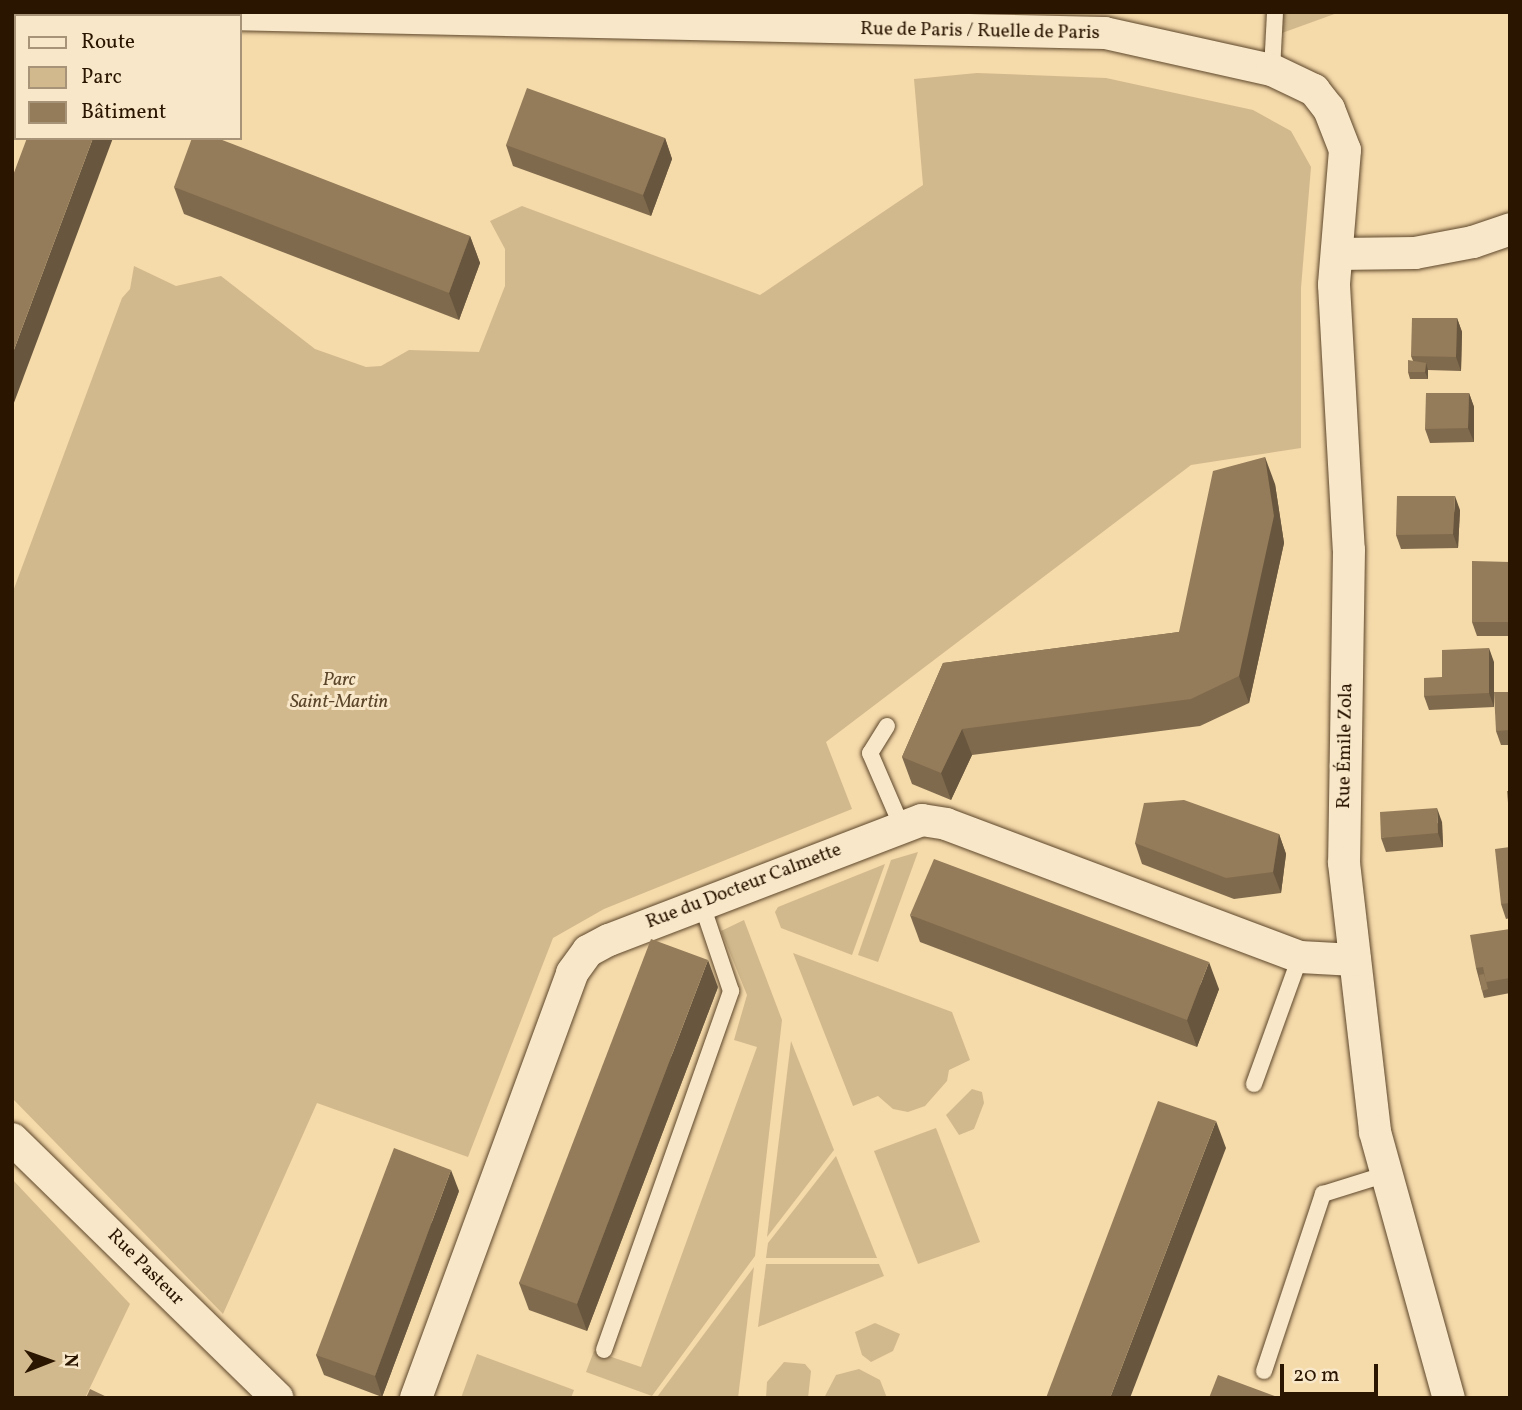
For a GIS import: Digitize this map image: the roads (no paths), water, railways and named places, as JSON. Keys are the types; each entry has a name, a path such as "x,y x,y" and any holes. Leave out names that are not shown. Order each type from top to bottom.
{"street":[{"path":"12,13 25,12"},
{"name":"Rue de Paris / Ruelle de Paris","path":"133,12 973,22 1105,33 1272,71 1314,90"},
{"name":"Rue Émile Zola","path":"1314,90 1329,109 1345,150 1334,285 1349,550 1344,863 1375,1132 1449,1398"},
{"path":"1337,254 1415,253 1473,242 1510,229"},
{"name":"Rue du Docteur Calmette","path":"416,1398 572,973 588,951 701,902 922,820 946,824 1300,957 1355,960"},
{"name":"Rue Pasteur","path":"12,1139 277,1398"}],"lane":[{"path":"1272,71 1275,12"},
{"path":"887,726 870,753 902,827"},
{"path":"604,1350 731,991 701,902"},
{"path":"1254,1084 1300,957"},
{"path":"1264,1371 1323,1194 1387,1174"}],"park label":[{"name":"Parc Saint-Martin","path":"339,692"}]}
